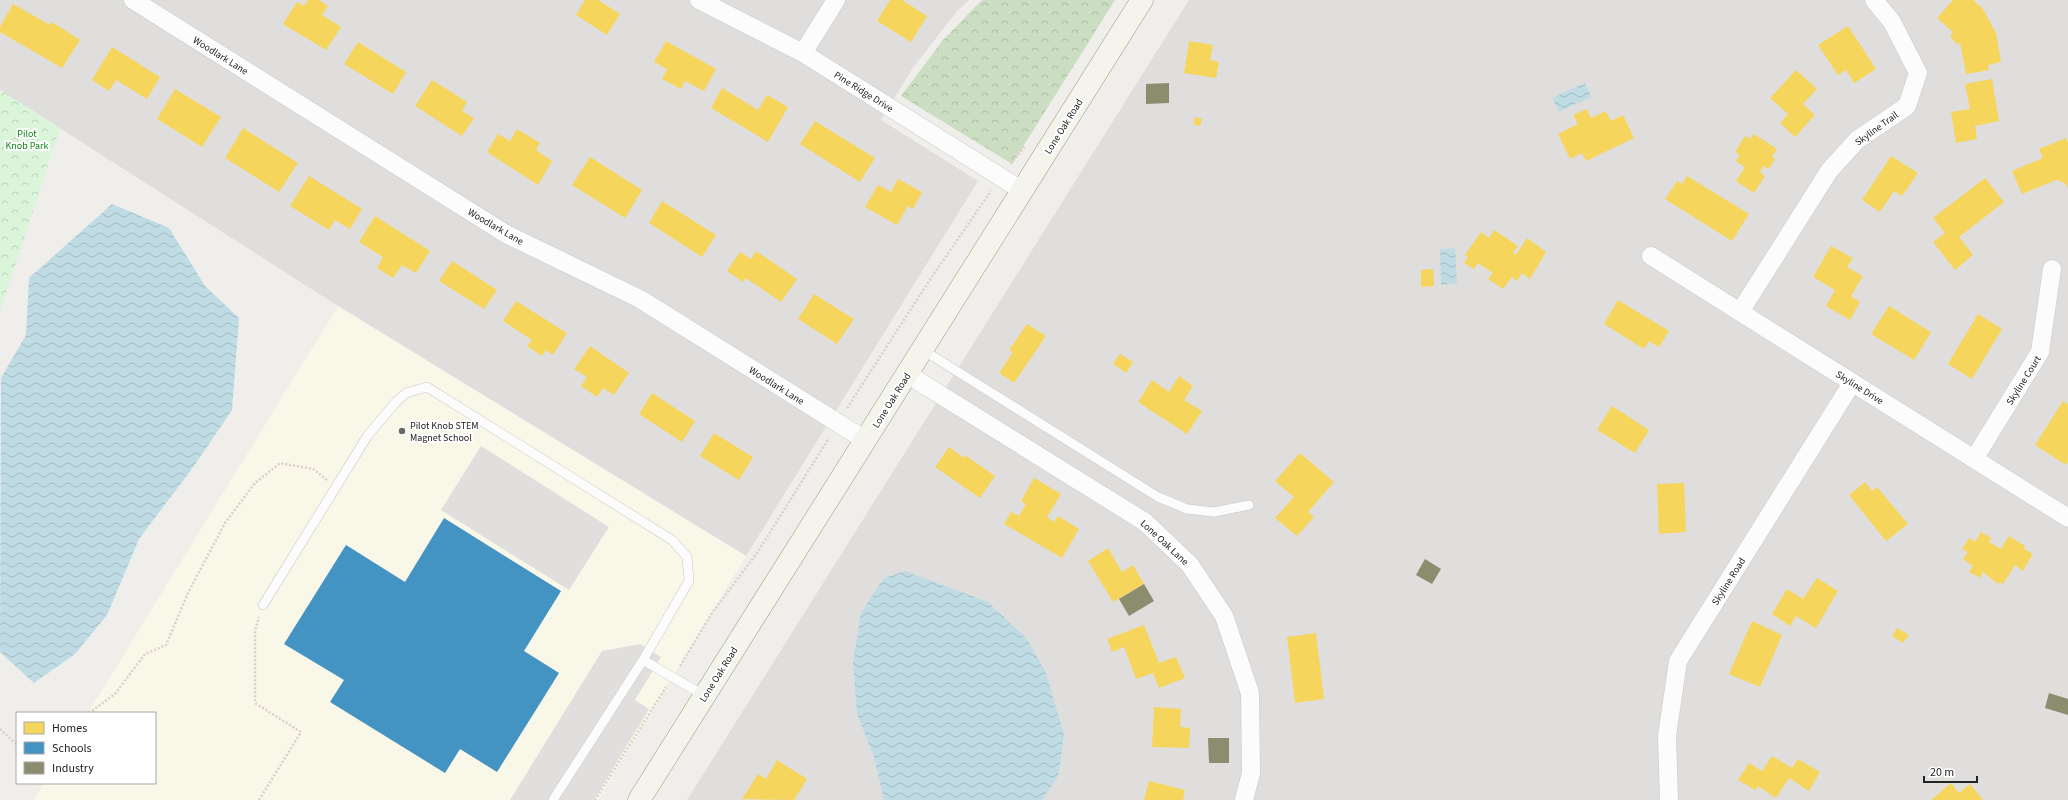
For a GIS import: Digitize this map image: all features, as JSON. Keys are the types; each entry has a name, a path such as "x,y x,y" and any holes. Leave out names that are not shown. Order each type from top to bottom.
{"main road":[{"name":"Lone Oak Road","path":"639,800 1142,0"}],"street":[{"name":"Woodlark Lane","path":"134,0 506,234 640,299 865,440"},
{"name":"Pine Ridge Drive","path":"699,0 803,53 1023,191"},
{"path":"803,53 836,0"},
{"name":"Skyline Trail","path":"1740,312 1829,171 1858,140 1907,106 1918,73 1892,22 1874,0"},
{"name":"Skyline Drive","path":"1651,256 2068,518"},
{"name":"Skyline Court","path":"1974,459 2040,352 2052,269"},
{"name":"Lone Oak Lane","path":"907,374 1145,522 1190,565 1224,616 1250,693 1251,773 1244,800"},
{"name":"Skyline Road","path":"1669,800 1667,736 1678,661 1852,383"}],"lane":[{"path":"922,350 1158,498 1187,509 1214,512 1249,505"},
{"path":"264,605 368,435 396,402 406,393 427,387 672,540 688,557 689,581 643,660 553,800"},
{"path":"643,660 674,676 705,696"}],"path":[{"path":"595,800 674,676 712,613 757,553 837,423 931,278 1025,146"},
{"path":"90,712 115,694 145,654 166,645 188,593 224,523 255,483 280,463 313,469 335,487"},
{"path":"258,800 302,732 255,703 255,631 264,605"},
{"path":"0,729 16,744"}],"shaded area":[{"path":"0,0 969,0 957,11 912,69 881,120 978,181 746,556 338,306 0,90"},
{"path":"1189,0 2068,0 2068,800 687,800"},
{"name":"Pilot Knob STEM Magnet School","path":"338,306 746,556 598,800 34,800 43,784 156,784 156,712 89,712"},
{"path":"481,446 609,527 569,590 441,510"},
{"path":"640,644 661,657 635,700 649,709 594,800 510,800 602,651"}],"green space":[{"path":"982,0 1115,0 1012,164 901,96 943,40"},
{"name":"Pilot Knob Park","path":"0,90 60,128 0,312"}],"water":[{"path":"1585,83 1591,97 1559,112 1552,98"},
{"path":"112,204 169,228 205,286 239,318 232,410 194,466 139,539 107,615 75,654 34,683 0,652 1,378 26,335 29,278"},
{"path":"1455,248 1457,284 1441,285 1440,249"},
{"path":"905,571 988,602 1027,639 1046,673 1064,735 1058,776 1042,800 884,800 874,757 857,714 853,662 861,613 884,578"}],"building: Homes":[{"path":"308,0 319,0 328,6 322,15 341,27 326,50 283,24 297,2 304,6"},
{"path":"585,0 598,0 620,14 607,35 576,15"},
{"path":"890,0 902,0 927,16 911,42 877,21"},
{"path":"1953,0 1973,0 1983,9 1996,33 2001,62 1988,65 1989,70 1966,74 1960,43 1956,44 1950,35 1953,32 1937,18"},
{"path":"13,4 50,25 52,22 80,40 62,68 0,32 0,27"},
{"path":"1848,26 1876,69 1854,83 1846,70 1838,75 1818,45"},
{"path":"666,41 716,69 704,91 685,81 681,89 662,79 667,69 654,62"},
{"path":"1189,41 1213,45 1210,60 1219,62 1216,78 1184,73"},
{"path":"358,42 406,72 393,94 344,64"},
{"path":"112,47 160,77 147,99 116,80 109,91 92,80"},
{"path":"1796,70 1817,89 1803,104 1815,115 1795,137 1780,123 1788,114 1770,98"},
{"path":"1992,79 1999,121 1975,126 1977,139 1956,143 1951,112 1970,109 1965,84"},
{"path":"432,80 467,102 462,111 474,118 462,136 415,106"},
{"path":"722,88 758,110 767,95 788,107 768,142 711,108"},
{"path":"175,89 221,117 202,147 157,119"},
{"path":"1587,109 1591,118 1606,111 1611,121 1623,115 1634,138 1586,161 1582,153 1570,159 1558,134 1578,124 1573,115"},
{"path":"1195,117 1202,119 1200,126 1193,124"},
{"path":"815,121 875,158 860,182 800,144"},
{"path":"243,128 298,163 279,192 225,158"},
{"path":"517,129 540,143 536,150 552,161 538,185 487,152 498,134 510,141"},
{"path":"1754,134 1777,149 1772,157 1775,159 1769,169 1764,166 1760,172 1765,176 1754,193 1736,181 1745,167 1736,161 1740,155 1735,152 1745,136 1750,139"},
{"path":"2066,138 2068,143 2068,189 2065,183 2056,180 2022,194 2012,171 2043,158 2039,149"},
{"path":"1891,156 1918,173 1902,196 1894,191 1880,212 1862,200"},
{"path":"590,157 642,190 625,218 572,185"},
{"path":"309,176 362,209 350,229 335,220 329,230 290,206"},
{"path":"1687,176 1749,214 1732,241 1665,199 1677,181 1682,184"},
{"path":"1985,178 2004,202 1959,237 1973,255 1955,270 1933,242 1945,233 1933,218"},
{"path":"898,179 922,192 913,209 908,206 897,225 865,207 878,185 891,192"},
{"path":"662,201 716,235 702,257 649,223"},
{"path":"375,216 430,251 416,273 402,265 393,278 377,268 383,257 359,242"},
{"path":"1494,230 1518,246 1513,253 1516,255 1527,238 1546,252 1530,279 1522,273 1517,281 1512,277 1503,289 1488,279 1493,273 1478,263 1474,269 1464,263 1468,257 1465,255 1481,232 1489,238"},
{"path":"1831,246 1853,258 1847,267 1863,276 1851,296 1860,302 1850,320 1826,306 1835,290 1813,277"},
{"path":"756,251 797,279 781,302 746,278 743,282 727,271 740,252 751,259"},
{"path":"452,261 497,290 484,309 439,281"},
{"path":"1433,269 1434,286 1421,287 1421,270"},
{"path":"814,294 854,319 837,344 798,319"},
{"path":"1618,300 1669,331 1659,347 1649,341 1644,349 1604,324"},
{"path":"516,301 567,333 553,355 546,350 542,356 527,346 532,340 503,321"},
{"path":"1889,306 1931,332 1914,360 1871,334"},
{"path":"1978,314 2002,329 1972,379 1948,364"},
{"path":"1027,324 1046,336 1014,383 999,373 1013,352 1009,350"},
{"path":"590,346 629,373 614,395 603,388 597,397 581,386 587,377 574,369"},
{"path":"1120,354 1133,362 1126,373 1113,364"},
{"path":"1179,376 1193,386 1184,400 1202,411 1187,434 1138,402 1152,380 1169,392"},
{"path":"652,393 695,421 682,442 639,414"},
{"path":"2063,401 2068,404 2068,461 2066,465 2035,445"},
{"path":"1612,406 1649,430 1635,453 1597,430"},
{"path":"714,433 753,457 739,480 700,456"},
{"path":"949,447 964,458 965,455 995,476 980,498 935,467"},
{"path":"1300,453 1334,482 1308,512 1314,517 1297,536 1275,518 1294,497 1275,481"},
{"path":"1034,478 1061,494 1047,517 1054,522 1058,516 1079,529 1062,558 1004,524 1011,512 1019,516 1026,504 1021,501"},
{"path":"1865,482 1872,491 1877,487 1908,524 1886,541 1849,495"},
{"path":"1684,483 1686,532 1659,534 1657,484"},
{"path":"1981,532 1991,538 1989,542 2001,549 2009,536 2025,546 2024,549 2033,554 2023,571 2015,565 2003,584 1999,582 1998,584 1983,572 1980,578 1969,572 1973,566 1963,559 1968,552 1962,549 1969,538 1975,542"},
{"path":"1108,548 1122,572 1133,565 1144,584 1113,602 1088,561"},
{"path":"1817,578 1838,591 1816,628 1796,616 1790,626 1772,614 1787,589 1803,599"},
{"path":"1752,621 1782,635 1760,687 1729,674"},
{"path":"1144,625 1159,663 1176,657 1185,678 1159,688 1153,673 1136,679 1124,647 1112,652 1107,639"},
{"path":"1897,628 1909,635 1903,643 1892,636"},
{"path":"1316,633 1324,699 1295,703 1287,637"},
{"path":"1154,707 1181,709 1180,727 1190,728 1189,748 1152,747"},
{"path":"1772,756 1792,768 1798,759 1820,772 1809,791 1789,778 1776,798 1758,786 1755,790 1738,780 1749,763 1762,771"},
{"path":"777,760 807,779 794,800 742,799 758,774 766,779"},
{"path":"1149,781 1185,790 1183,800 1144,800"},
{"path":"1951,783 1959,793 1970,784 1983,800 1931,800"}],"building: Schools":[{"path":"444,518 561,591 524,651 559,673 497,772 460,749 445,773 330,702 344,680 284,644 346,545 405,582"}],"building: Industry":[{"path":"1169,83 1169,103 1146,104 1146,84"},
{"path":"1425,559 1441,569 1432,584 1416,575"},
{"path":"1144,584 1154,601 1129,616 1119,599"},
{"path":"2049,693 2068,699 2068,715 2045,708"},
{"path":"1208,738 1229,738 1229,763 1209,763"}],"place":[{"name":"Pilot Knob STEM Magnet School","path":"402,431"}]}
